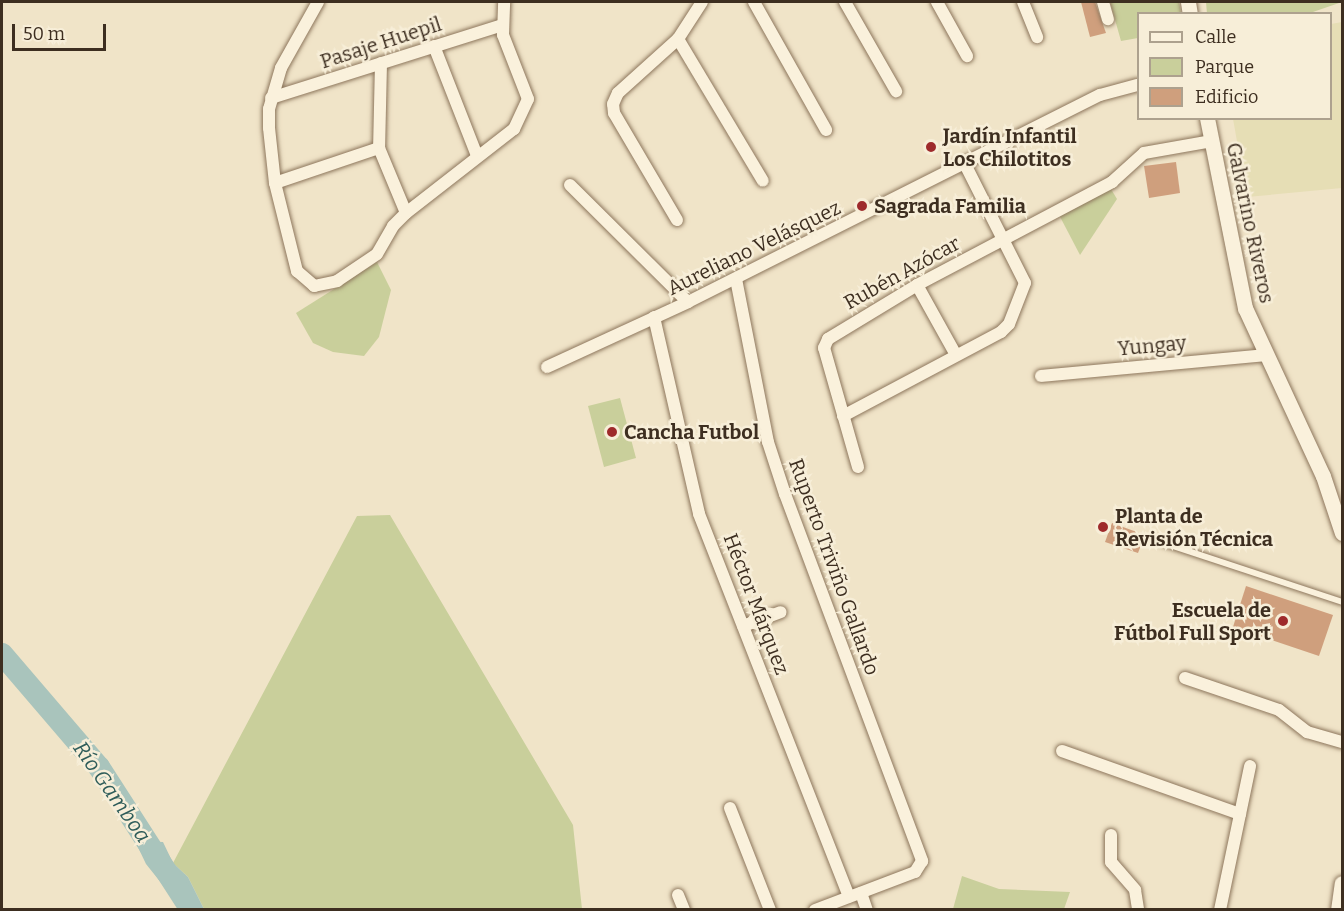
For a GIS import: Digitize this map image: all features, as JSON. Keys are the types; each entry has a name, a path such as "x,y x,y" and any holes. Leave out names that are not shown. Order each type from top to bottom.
{"street":[{"path":"318,2 287,54 272,98 269,128 275,183 302,279 314,286 337,280 377,254 393,226 406,213 514,129 528,99 502,25 504,2"},
{"path":"677,220 613,108 618,93 678,39 702,2"},
{"path":"754,2 826,130"},
{"path":"845,2 896,91"},
{"path":"937,2 967,56"},
{"path":"1023,2 1037,37"},
{"path":"1103,2 1108,19"},
{"name":"Pasaje Huepil","path":"272,98 502,25"},
{"path":"678,39 763,181"},
{"path":"434,46 477,156"},
{"path":"381,63 379,148 406,213"},
{"name":"Aureliano Velásquez","path":"547,367 736,279 966,166 1100,95 1137,85"},
{"name":"Galvarino Riveros","path":"1207,120 1245,309 1323,476 1342,532"},
{"name":"Rubén Azócar","path":"858,468 824,348 828,339 917,285 1112,182 1144,153 1212,141"},
{"path":"275,183 379,148"},
{"path":"843,416 1001,332 1024,292 1025,283 1005,239 966,166"},
{"path":"570,185 688,302"},
{"name":"Ruperto Triviño Gallardo","path":"736,279 768,442 785,494 922,861 915,872 855,895"},
{"path":"917,285 956,355"},
{"name":"Héctor Márquez","path":"654,317 699,514 855,895 867,909"},
{"name":"Yungay","path":"1041,376 1266,355"},
{"path":"743,626 781,612"},
{"path":"1185,678 1279,710 1307,732 1342,742"},
{"path":"1062,751 1240,814"},
{"path":"1220,909 1250,766"},
{"path":"730,808 770,909"},
{"path":"1111,835 1111,862 1135,890 1138,909"},
{"path":"1338,909 1342,883"},
{"path":"678,895 684,909"},
{"path":"815,909 855,895"}],"lane":[{"path":"1152,539 1342,602"}],"shaded area":[{"path":"1342,22 1342,188 1247,197 1233,120 1332,120 1332,24"}],"green space":[{"path":"1110,2 1179,2 1181,12 1137,12 1137,38 1121,41"},
{"path":"1206,2 1342,2 1313,12 1207,12"},
{"path":"1108,184 1117,199 1080,255 1057,211"},
{"path":"377,262 391,290 379,337 364,356 333,352 313,343 296,313"},
{"name":"Cancha Futbol","path":"620,398 636,458 604,467 588,406"},
{"path":"390,515 573,825 582,909 204,909 188,877 173,863 357,516"},
{"path":"962,876 999,889 1070,892 1064,909 953,909"}],"water":[{"path":"135,841 163,842 173,863 188,877 204,909 182,909 146,864"}],"building":[{"path":"1081,2 1095,2 1106,33 1090,37"},
{"path":"1176,162 1180,193 1149,198 1144,166"},
{"path":"1112,523 1145,535 1138,553 1105,542"},
{"name":"Escuela de Fútbol Full Sport","path":"1246,586 1333,615 1319,656 1233,627"}],"waterway":[{"name":"Río Gamboa","path":"2,654 99,767 191,910"}],"place":[{"name":"Jardín Infantil Los Chilotitos","path":"931,147"},
{"name":"Sagrada Familia","path":"862,206"},
{"name":"Cancha Futbol","path":"612,432"},
{"name":"Planta de Revisión Técnica","path":"1103,527"},
{"name":"Escuela de Fútbol Full Sport","path":"1283,621"}]}
